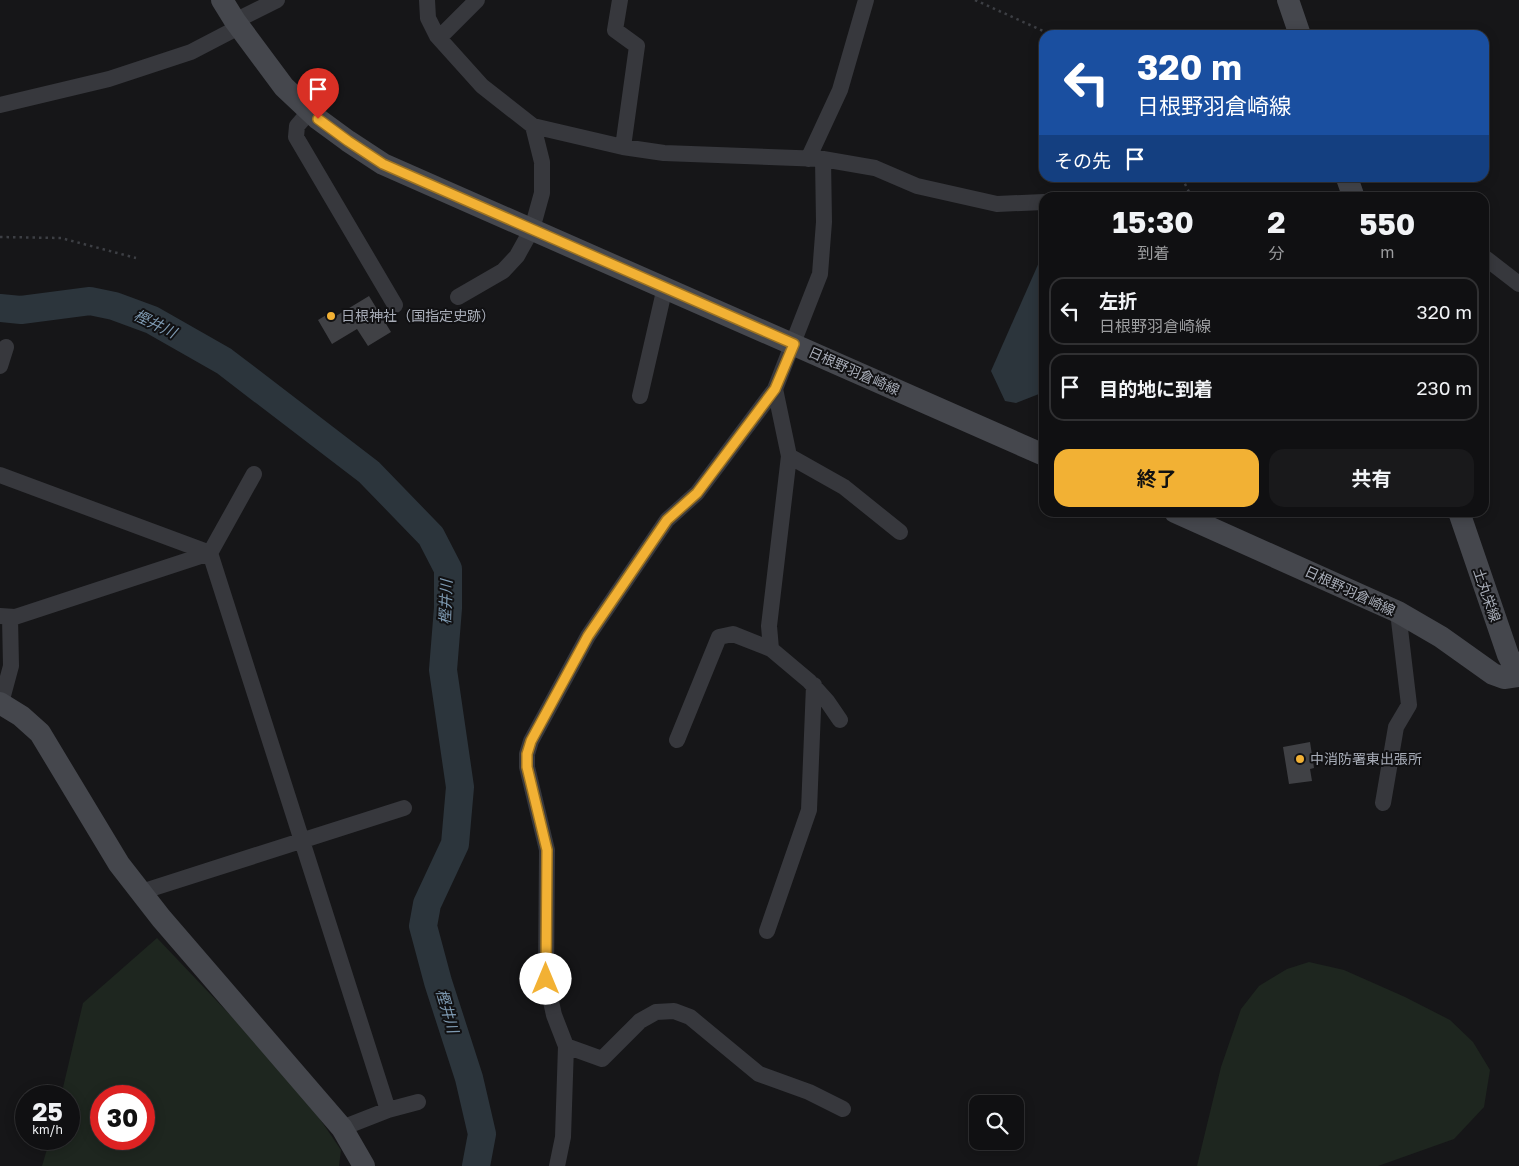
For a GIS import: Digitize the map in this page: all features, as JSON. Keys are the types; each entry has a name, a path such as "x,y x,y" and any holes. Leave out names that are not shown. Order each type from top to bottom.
{"main road":[{"name":"日根野羽倉崎線","path":"222,0 237,24 284,87 310,111 348,141 383,164 1039,453"},
{"path":"1288,0 1298,30"},
{"name":"日根野羽倉崎線","path":"1186,517 1398,612 1441,637 1493,674 1504,678 1519,676"},
{"name":"土丸栄線","path":"1461,517 1508,655 1519,676"},
{"path":"0,703 21,716 40,733 119,864 161,918 342,1128 364,1166"}],"street":[{"path":"0,105 109,79 191,52 277,0"},
{"path":"428,0 428,18 439,38 482,86 533,126 623,147 664,153 816,159 875,168 917,186 996,204 1039,202"},
{"path":"439,38 477,0"},
{"path":"620,0 615,30 637,46 623,147"},
{"path":"557,1166 563,1137 566,1046 554,1015 546,979 547,850 527,767 527,754 531,741 588,636 667,520 697,493 775,389 820,274 824,222 816,159 840,90 866,0"},
{"path":"310,111 296,126 296,137 395,305"},
{"path":"458,298 503,271 517,256 532,229 542,193 542,162 533,126"},
{"path":"1489,261 1519,284"},
{"path":"640,396 665,287"},
{"path":"0,366 6,346"},
{"path":"771,649 769,626 789,456 775,389"},
{"path":"789,456 844,487 900,532"},
{"path":"0,703 11,666 5,616 15,617 210,552 254,474"},
{"path":"0,475 210,552"},
{"path":"210,552 388,1110"},
{"path":"1383,803 1396,726 1409,705 1398,612"},
{"path":"677,740 719,637 733,634 771,649 814,685 840,720"},
{"path":"767,932 809,810 814,685"},
{"path":"141,892 404,808"},
{"path":"566,1046 602,1059 640,1021 656,1012 674,1011 690,1017 759,1074 809,1092 843,1109"},
{"path":"342,1128 388,1110 418,1102"}],"path":[{"path":"975,0 1041,30"},
{"path":"0,237 61,238 136,258"}],"shaded area":[{"path":"1039,262 1039,394 1016,403 1005,401 991,371"},
{"path":"157,938 253,1039 307,1100 341,1150 339,1166 42,1166 47,1150 80,1150 80,1085 64,1085 83,1003"},
{"path":"1309,962 1344,970 1405,997 1450,1020 1473,1042 1490,1070 1484,1107 1454,1139 1378,1166 1197,1166 1221,1067 1241,1009 1259,986 1287,969"}],"building":[{"path":"369,296 391,332 368,346 357,329 332,344 318,320 333,311 336,316"},
{"path":"1310,742 1314,768 1310,769 1312,781 1289,784 1283,747"}],"waterway":[{"name":"樫井川","path":"0,308 21,310 90,301 114,306 152,320 224,361 369,472 431,536 448,569 448,608 443,670 460,787 455,844 427,904 423,926 438,982 469,1078 482,1134 476,1166"}],"place":[{"name":"日根神社（国指定史跡）","path":"331,316"},
{"name":"中消防署東出張所","path":"1300,759"}],"route":[{"path":"318,119 383,164 794,344 775,389 697,493 667,520 588,636 531,741 527,754 527,767 547,850 546,979"}]}
